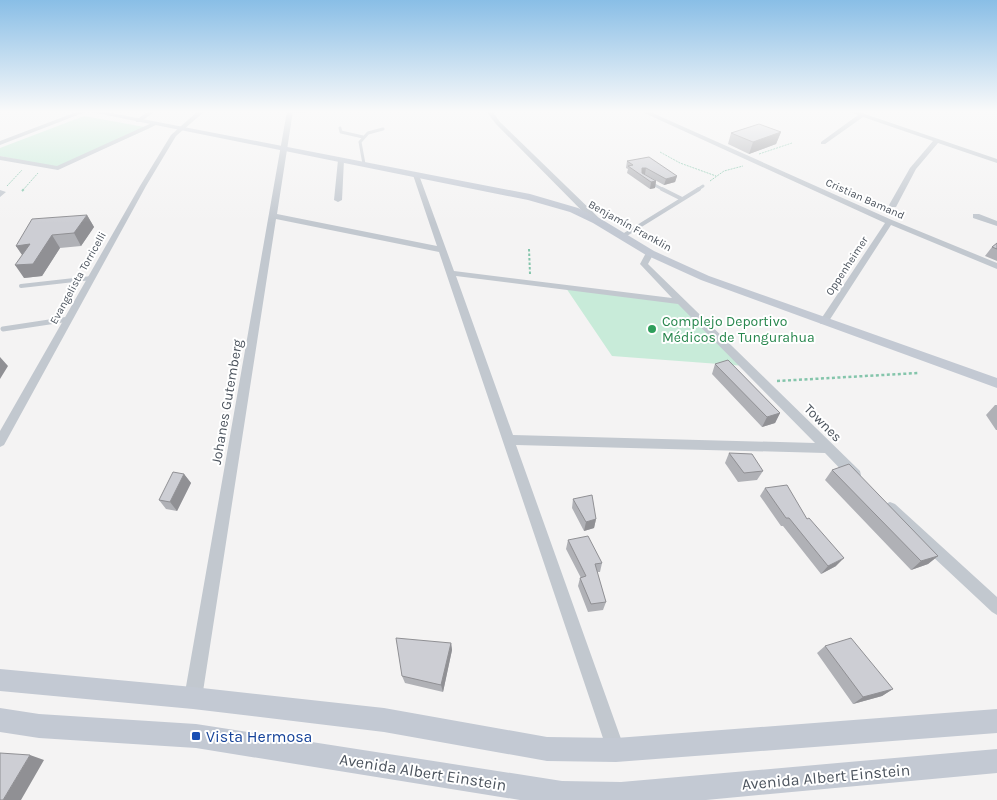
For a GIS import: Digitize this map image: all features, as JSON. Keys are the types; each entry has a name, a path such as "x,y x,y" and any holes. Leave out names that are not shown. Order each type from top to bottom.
{"street":[{"path":"0,158 59,168 101,148"},
{"name":"Evangelista Torricelli","path":"0,442 165,148"},
{"name":"Benjamín Franklin","path":"282,148 530,197 574,210 597,221 650,253 705,278 997,383"},
{"path":"524,148 597,221"},
{"name":"Cristian Bamand","path":"725,148 889,222 997,266"},
{"path":"893,205 913,168 930,148"},
{"path":"962,148 997,161"},
{"name":"Johanes Gutemberg","path":"193,698 274,216 277,187 285,149"},
{"path":"979,154 997,153"},
{"path":"338,200 340,160"},
{"path":"416,175 616,750"},
{"path":"274,216 442,250"},
{"path":"976,216 997,224"},
{"name":"Oppenheimer","path":"824,322 889,222"},
{"name":"Townes","path":"650,253 644,264 862,482"},
{"path":"450,273 683,302"},
{"path":"508,440 827,448"},
{"path":"884,501 997,607"},
{"path":"0,680 193,698 384,720 547,749 616,750 997,722"},
{"name":"Avenida Albert Einstein","path":"0,720 39,726 196,736 562,794 640,794 997,761"}],"lane":[{"path":"361,148 364,164"},
{"path":"648,181 682,199"},
{"path":"623,236 703,186"},
{"path":"21,286 92,278"},
{"path":"2,329 69,319"}],"path":[{"path":"746,158 776,148"},
{"path":"660,152 680,163 716,176"},
{"path":"3,191 29,164"},
{"path":"703,186 724,171 758,164"},
{"path":"22,191 37,174 50,167"},
{"path":"529,249 529,270 532,283"},
{"path":"761,382 918,373"}],"green space":[{"path":"0,148 104,148 60,168 0,156"},
{"name":"Complejo Deportivo Médicos de Tungurahua","path":"566,288 683,302 746,366 612,356"}],"building":[{"path":"649,157 677,176 666,179 646,168 642,168 642,173 656,181 651,182 628,166 633,165 627,161"},
{"path":"87,215 74,233 52,235 33,264 15,265 30,244 16,246 32,219"},
{"path":"728,360 780,413 767,417 715,364"},
{"path":"729,453 752,454 763,471 744,473"},
{"path":"849,464 938,556 921,561 832,470"},
{"path":"173,472 184,474 170,502 159,500"},
{"path":"787,485 807,519 809,518 844,558 828,566 789,518 786,518 765,488"},
{"path":"592,495 596,519 586,522 573,499"},
{"path":"588,536 602,563 595,564 606,602 591,604 580,578 586,576 568,540"},
{"path":"396,638 451,643 441,685 402,676"},
{"path":"851,638 893,689 863,697 825,646"},
{"path":"0,753 30,755 3,800 0,800"}],"place":[{"name":"Complejo Deportivo Médicos de Tungurahua","path":"652,329"},
{"name":"Vista Hermosa","path":"196,736"}]}
